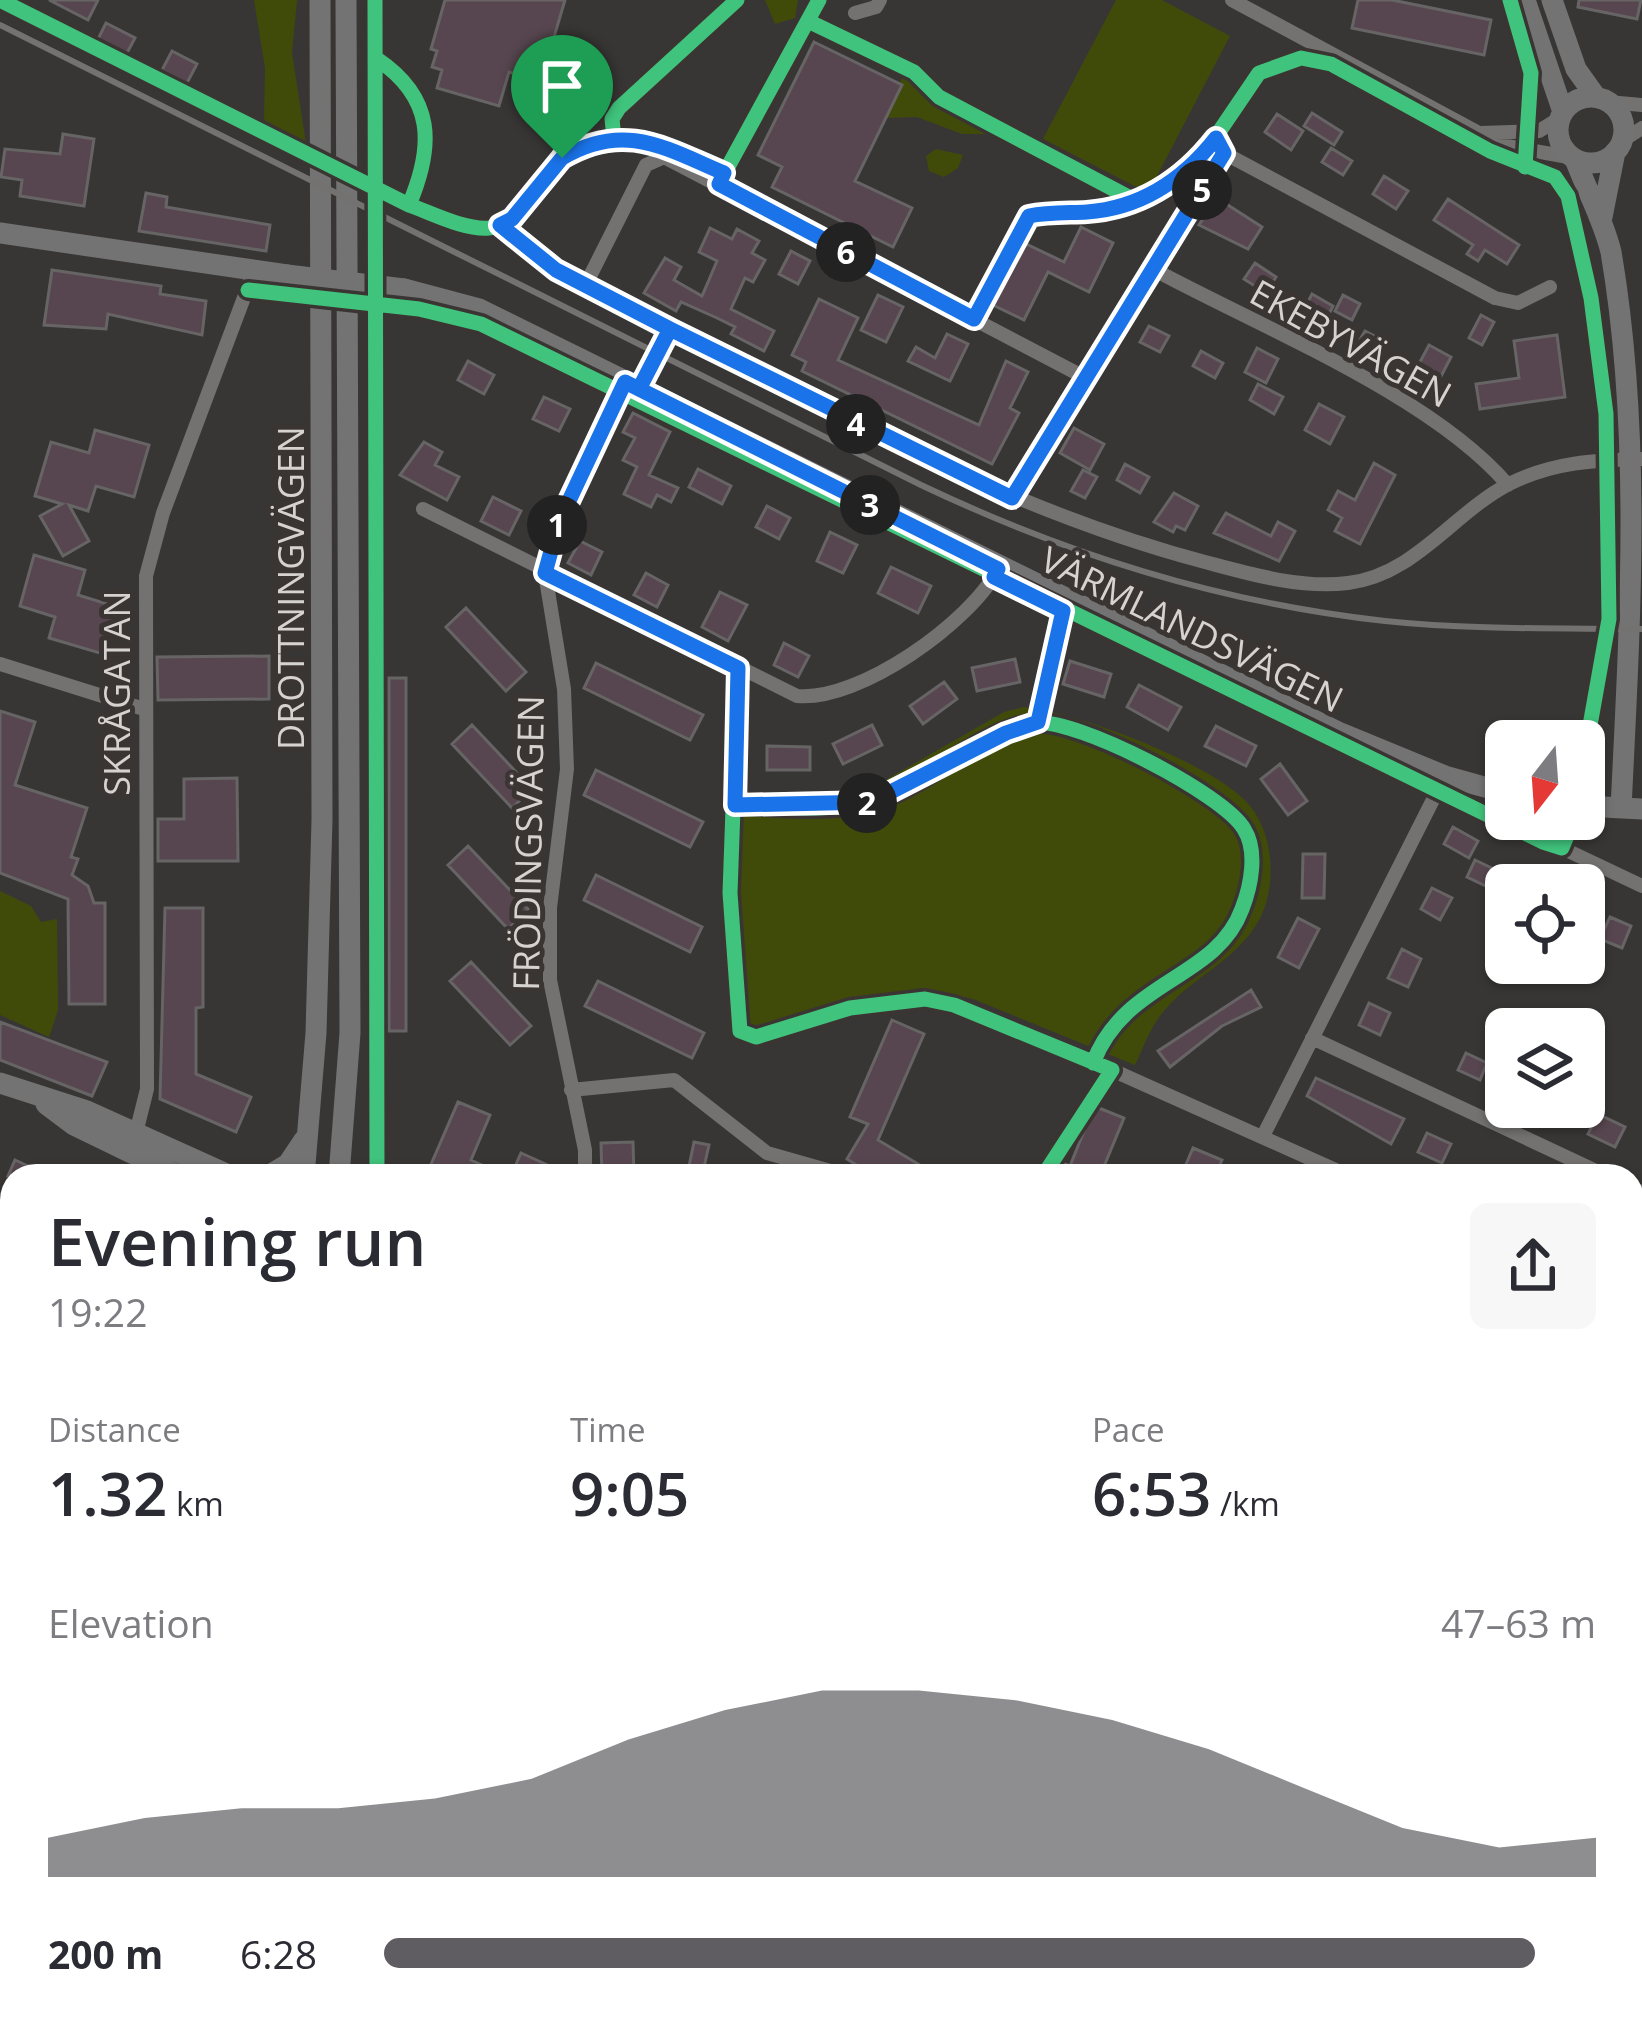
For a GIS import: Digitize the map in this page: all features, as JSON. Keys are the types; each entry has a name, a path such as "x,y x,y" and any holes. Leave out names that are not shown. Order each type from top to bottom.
{"street":[{"name":"DROTTNINGVÄGEN","path":"305,1164 322,820 320,0"},
{"name":"DROTTNINGVÄGEN","path":"340,1164 350,1034 346,0"},
{"path":"855,13 876,7 880,0"},
{"path":"1232,0 1525,152 1598,162 1642,128"},
{"path":"1526,0 1562,115 1561,144 1574,159 1601,217 1624,322 1639,459 1631,808"},
{"path":"1552,0 1576,69 1623,122 1601,217"},
{"path":"1481,133 1539,131 1577,100 1642,104"},
{"path":"1136,296 1224,153 1495,298 1518,303 1550,287"},
{"path":"585,286 646,165 664,157 1084,377"},
{"path":"500,225 530,252 585,286 1012,498 1170,553 1330,585 1398,567 1508,484 1574,462 1639,459"},
{"name":"VÄRMLANDSVÄGEN","path":"0,233 404,290 478,309 998,569 1355,740 1485,787"},
{"name":"EKEBYVÄGEN","path":"1154,269 1430,418 1484,457 1508,484"},
{"name":"SKRÅGATAN","path":"132,1142 147,1089 144,709 151,548 254,271"},
{"path":"1012,498 1095,359"},
{"name":"FRÖDINGSVÄGEN","path":"583,1164 550,980 550,908 567,769 564,689 545,573 559,522 625,382"},
{"path":"423,509 776,687 820,698 869,680 985,596 998,569"},
{"path":"0,664 144,709"},
{"path":"1263,1136 1445,776"},
{"path":"1562,848 1642,886"},
{"path":"1312,1037 1582,1164"},
{"path":"1112,1070 1323,1164"},
{"path":"571,1090 674,1080 766,1153 805,1164"},
{"path":"0,1083 40,1100 87,1111 162,1164"},
{"path":"288,1164 308,1135"},
{"path":"132,1142 196,1164"}],"green space":[{"path":"254,0 297,0 292,53 306,144 264,123 265,68"},
{"path":"765,0 798,0 795,18 775,24"},
{"path":"1116,0 1162,0 1230,36 1148,193 1043,139"},
{"path":"904,73 939,102 988,128 985,134 962,134 917,117 886,118"},
{"path":"936,149 963,155 958,168 944,177 929,171 926,156"},
{"path":"1024,707 1077,719 1178,758 1233,790 1250,806 1264,831 1270,877 1259,920 1237,948 1171,1003 1135,1065 973,999 921,988 730,1035 721,883 726,798 852,792 882,782 1004,712"},
{"path":"0,891 31,906 41,922 57,919 58,1010 49,1037 0,1015"}],"building":[{"path":"49,0 98,0 88,20"},
{"path":"445,0 565,0 541,81 509,72 499,106 437,88 442,70 432,67 437,51 431,49"},
{"path":"1358,0 1392,0 1491,20 1484,55 1352,28"},
{"path":"1579,0 1641,0 1637,19 1578,7"},
{"path":"106,23 135,38 126,55 97,41"},
{"path":"814,42 902,85 855,181 912,208 893,247 772,187 782,167 758,155"},
{"path":"172,51 197,64 187,83 162,70"},
{"path":"1312,113 1342,132 1334,145 1304,126"},
{"path":"1277,114 1303,131 1291,150 1265,132"},
{"path":"63,134 94,139 84,206 20,196 22,180 1,177 5,149 60,154"},
{"path":"1331,148 1352,161 1343,175 1322,162"},
{"path":"1384,176 1408,191 1396,209 1373,194"},
{"path":"146,193 167,197 166,207 270,225 266,251 139,231"},
{"path":"1217,198 1262,227 1248,249 1199,225"},
{"path":"1448,199 1519,245 1507,264 1485,250 1478,261 1467,254 1473,245 1434,220"},
{"path":"1081,227 1113,243 1089,292 1048,272 1024,320 993,305 1024,243 1064,262"},
{"path":"710,228 732,239 737,229 759,241 752,253 765,260 753,282 745,278 731,309 774,331 764,351 731,334 735,327 717,318 681,302 676,311 644,293 665,258 681,267 674,280 702,296 717,261 699,252"},
{"path":"791,251 810,261 798,284 779,274"},
{"path":"1255,263 1276,277 1266,293 1244,279"},
{"path":"52,270 161,286 160,294 206,301 202,335 108,314 106,329 44,325"},
{"path":"1312,294 1333,306 1324,324 1302,313"},
{"path":"878,295 903,307 886,342 861,330"},
{"path":"1343,295 1360,304 1352,320 1335,311"},
{"path":"819,299 858,318 838,360 979,425 1006,361 1028,372 1010,408 1019,413 992,464 802,371 806,362 792,355"},
{"path":"1481,315 1494,322 1482,345 1469,338"},
{"path":"1149,326 1169,336 1160,352 1140,342"},
{"path":"1365,331 1384,341 1376,355 1357,345"},
{"path":"947,334 968,344 950,381 908,361 916,347 935,358"},
{"path":"1557,335 1565,397 1480,409 1476,384 1519,378 1514,341"},
{"path":"1429,345 1451,357 1436,386 1413,375"},
{"path":"1257,348 1278,359 1266,383 1245,372"},
{"path":"1201,351 1223,363 1215,378 1193,366"},
{"path":"468,361 494,375 484,394 458,380"},
{"path":"1258,384 1283,397 1274,414 1250,400"},
{"path":"544,397 570,409 559,431 533,419"},
{"path":"1319,404 1344,417 1330,444 1305,430"},
{"path":"633,413 670,432 649,475 678,488 671,502 657,495 651,507 624,494 637,467 623,460 635,438 623,432"},
{"path":"1074,428 1104,444 1090,470 1060,453"},
{"path":"95,430 149,445 134,497 96,486 88,511 69,505 89,541 63,556 40,516 62,504 35,496 51,442 89,453"},
{"path":"424,442 442,452 435,465 459,477 447,500 400,475"},
{"path":"1374,463 1395,475 1360,544 1335,531 1342,518 1328,510 1338,491 1355,500"},
{"path":"1125,464 1149,477 1140,493 1117,480"},
{"path":"698,469 731,486 722,504 689,487"},
{"path":"1083,470 1097,477 1085,498 1071,491"},
{"path":"1174,493 1198,506 1185,530 1176,526 1173,532 1154,522"},
{"path":"493,497 521,511 509,535 481,521"},
{"path":"767,506 790,518 779,539 756,527"},
{"path":"1226,513 1271,536 1278,522 1295,531 1279,561 1214,533"},
{"path":"830,532 857,545 843,573 817,561"},
{"path":"580,541 602,552 591,575 568,563"},
{"path":"34,555 85,570 78,595 117,607 103,654 49,638 55,617 20,606"},
{"path":"891,567 931,586 918,613 878,593"},
{"path":"646,573 668,585 657,607 634,595"},
{"path":"720,592 747,605 728,641 702,627"},
{"path":"466,608 526,672 506,691 446,627"},
{"path":"784,643 809,656 798,677 774,665"},
{"path":"269,656 269,699 158,700 157,657"},
{"path":"1015,659 1020,682 977,691 972,668"},
{"path":"1070,661 1111,674 1104,697 1063,684"},
{"path":"596,663 703,715 690,740 584,688"},
{"path":"389,678 406,678 406,1031 389,1031"},
{"path":"944,682 957,699 923,724 910,706"},
{"path":"1139,685 1181,707 1168,730 1127,707"},
{"path":"0,711 35,722 15,785 87,808 71,857 78,859 72,875 88,886 94,903 105,903 105,1004 69,1004 68,899 0,873"},
{"path":"472,725 532,789 512,808 452,744"},
{"path":"872,725 882,745 843,764 833,744"},
{"path":"1216,726 1256,746 1246,766 1205,746"},
{"path":"767,746 810,747 810,770 767,770"},
{"path":"1280,764 1307,801 1288,815 1261,779"},
{"path":"596,770 703,822 690,847 584,795"},
{"path":"237,778 238,861 158,861 158,819 184,819 184,779"},
{"path":"1453,827 1478,841 1469,858 1444,844"},
{"path":"468,846 528,909 508,929 448,865"},
{"path":"1303,854 1325,854 1324,898 1302,898"},
{"path":"1475,860 1485,865 1485,886 1467,877"},
{"path":"596,875 702,927 690,952 584,900"},
{"path":"1432,888 1452,898 1440,920 1421,909"},
{"path":"165,908 203,908 203,1007 196,1008 196,1074 251,1097 236,1132 160,1099"},
{"path":"1610,917 1631,926 1622,948 1605,941"},
{"path":"1298,918 1319,929 1299,968 1278,957"},
{"path":"1402,949 1421,959 1408,987 1388,978"},
{"path":"471,962 531,1026 510,1045 450,981"},
{"path":"598,981 704,1033 692,1058 585,1006"},
{"path":"1251,990 1261,1007 1222,1026 1170,1067 1158,1051"},
{"path":"1369,1003 1390,1013 1380,1035 1359,1025"},
{"path":"892,1020 924,1034 878,1140 918,1164 855,1164 847,1159 868,1124 850,1117"},
{"path":"0,1022 107,1062 92,1096 0,1060"},
{"path":"1466,1053 1485,1062 1480,1080 1458,1070"},
{"path":"1316,1078 1404,1119 1391,1144 1307,1096"},
{"path":"458,1102 490,1115 471,1160 480,1164 431,1164"},
{"path":"1094,1106 1124,1118 1105,1164 1071,1164"},
{"path":"1605,1117 1625,1127 1615,1147 1588,1134 1591,1128 1605,1128"},
{"path":"1427,1133 1451,1144 1442,1163 1418,1152"},
{"path":"633,1142 634,1164 602,1164 601,1143"},
{"path":"694,1142 709,1145 705,1164 689,1164"},
{"path":"1193,1148 1222,1160 1220,1164 1186,1164"},
{"path":"521,1153 545,1164 516,1164"}],"railway":[{"path":"0,25 921,485 1089,554 1205,589 1324,613 1449,626 1642,629"}],"cycle path":[{"path":"0,0 409,205 459,224 489,228 506,222 549,171 594,140 617,137 665,148 724,174 719,185"},
{"path":"375,0 377,1164"},
{"path":"614,138 612,119 619,108 737,0"},
{"path":"724,174 819,0"},
{"path":"1510,0 1531,73 1525,167"},
{"path":"808,21 914,72 939,97 1136,201"},
{"path":"974,319 1024,220 1037,214 1105,210 1154,194 1202,157 1259,73 1301,58 1331,64 1490,151 1555,177 1568,196 1591,298 1606,414 1609,619 1591,720"},
{"path":"377,59 410,90 424,124 423,163 409,205"},
{"path":"248,290 419,309 481,324 1485,814"},
{"path":"738,668 730,893 740,1031 756,1037 850,1008 925,999 954,1005 1112,1070 1051,1164"},
{"path":"735,805 813,808 871,802 907,788 979,743 1036,723 1114,745 1209,797 1244,829 1251,848 1252,869 1242,909 1212,951 1126,1013 1093,1063"},
{"path":"1539,840 1562,848 1565,840"}],"route":[{"path":"562,158 545,172 512,219 500,225 556,270 670,329 639,389 625,382 548,548 545,573 738,668 735,805 840,807 871,802 897,793 1006,733 1038,722 1063,611 994,577 998,569 639,389 650,367 670,329 918,456 1012,498 1224,153 1216,138 1181,176 1154,194 1105,210 1029,216 974,319 719,184 724,173 667,145 644,139 602,140 562,158"}]}
